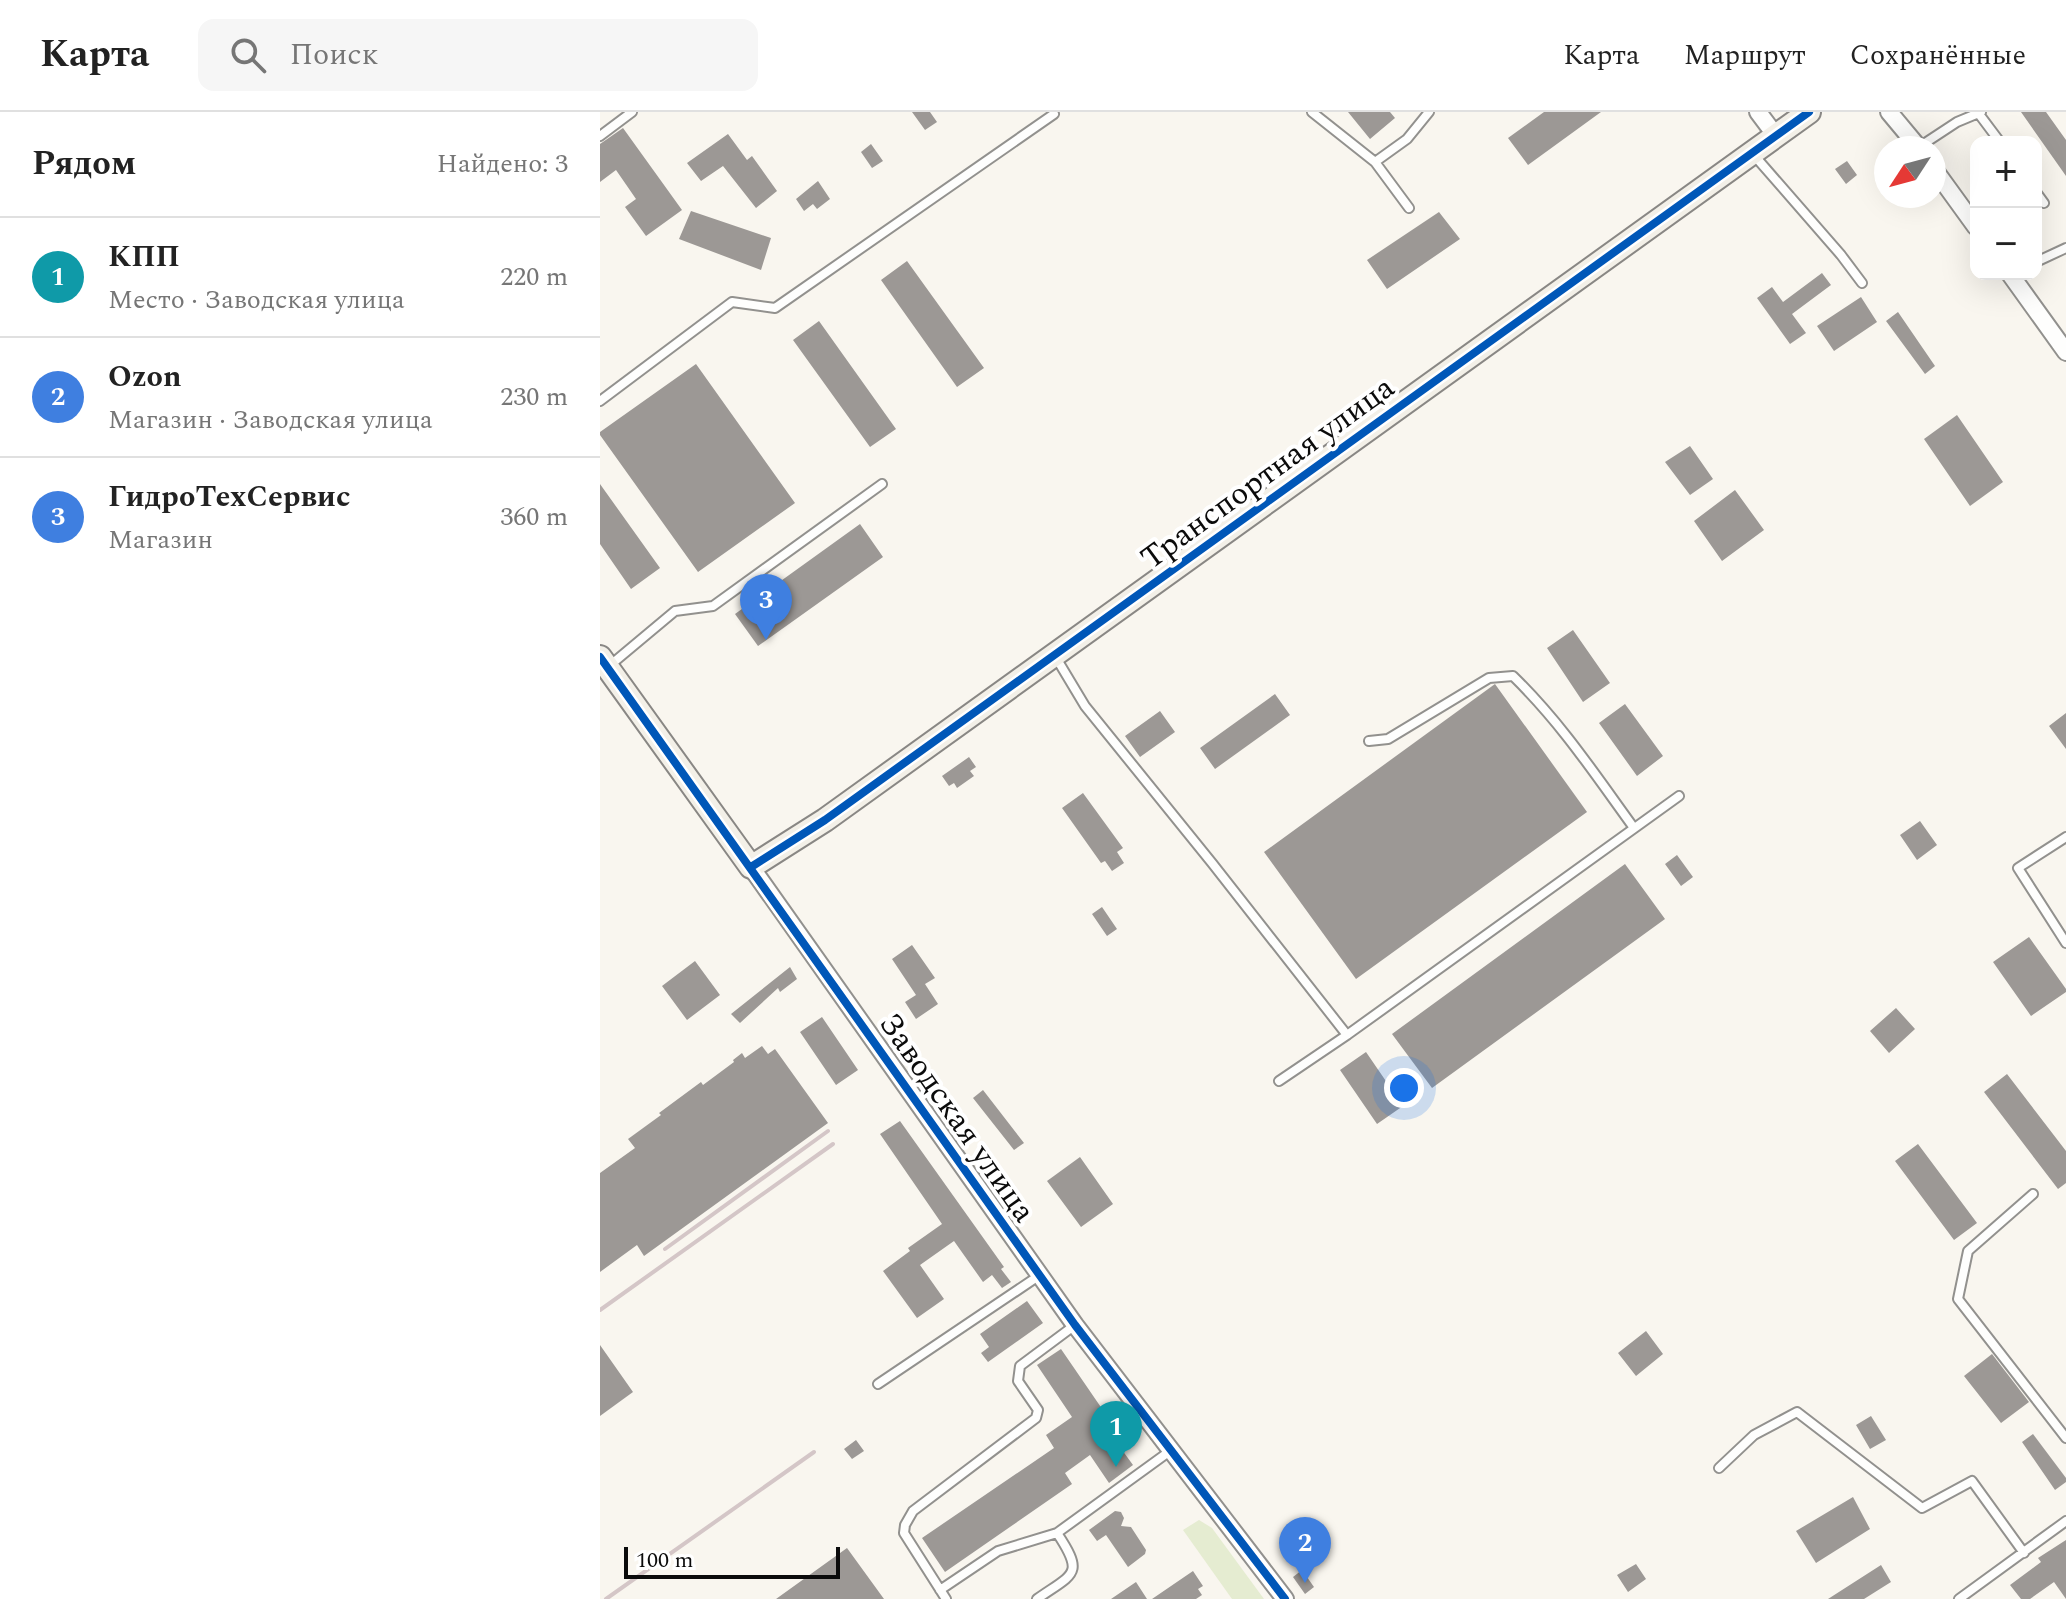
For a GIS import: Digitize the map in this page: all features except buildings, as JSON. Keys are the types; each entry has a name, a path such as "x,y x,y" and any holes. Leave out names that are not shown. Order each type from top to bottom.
{"street":[{"path":"1758,112 1776,136"},
{"name":"Транспортная улица","path":"751,867 825,820 1055,656 1809,112"},
{"path":"1889,112 1908,136"},
{"path":"1946,186 1970,219"},
{"path":"2014,280 2066,352"},
{"name":"Заводская улица","path":"604,662 1075,1325 1285,1599"}],"lane":[{"path":"600,136 632,112"},
{"path":"1312,112 1375,162 1409,208"},
{"path":"1375,162 1407,139 1429,112"},
{"path":"1936,136 1957,122 1980,113 1996,136"},
{"path":"600,401 732,302 775,308 1054,114"},
{"path":"1752,153 1862,283"},
{"path":"2042,259 2066,248"},
{"path":"604,662 675,611 713,606 882,484"},
{"path":"1055,656 1085,706 1347,1035"},
{"path":"1369,741 1388,739 1489,678 1513,676 1553,717 1634,828"},
{"path":"1279,1081 1679,796"},
{"path":"2066,837 2018,868 2066,943"},
{"path":"2033,1194 1968,1251 1958,1299 2066,1438"},
{"path":"878,1384 1041,1275"},
{"path":"946,1599 907,1541 904,1533 909,1517 1036,1418 1038,1410 1018,1381 1020,1366 1075,1325"},
{"path":"1719,1468 1754,1435 1797,1412 1922,1508 1972,1481 2024,1553"},
{"path":"940,1590 998,1551 1057,1533 1170,1451"},
{"path":"1959,1599 2066,1521"},
{"path":"1037,1599 1067,1578 1074,1567 1074,1558 1057,1533"}],"green space":[{"path":"1199,1520 1212,1528 1264,1599 1232,1599 1183,1530"}],"railway":[{"path":"665,1249 828,1131"},
{"path":"600,1310 833,1144"},
{"path":"606,1599 814,1452"}],"cycle path":[{"path":"751,867 825,820 1809,112"},
{"path":"600,657 1075,1325 1285,1599"}],"place":[{"name":"ГидроТехСервис","path":"766,640"},
{"name":"КПП","path":"1116,1467"},
{"name":"Ozon","path":"1305,1583"}]}
